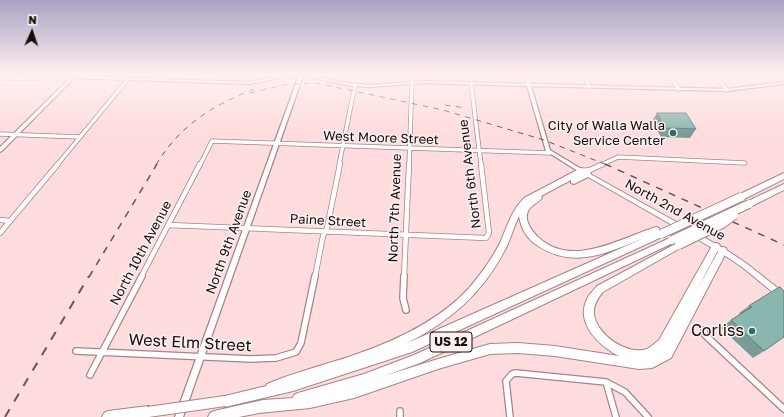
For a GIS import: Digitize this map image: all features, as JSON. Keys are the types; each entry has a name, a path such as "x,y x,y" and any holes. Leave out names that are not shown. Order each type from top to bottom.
{"highway":[{"path":"586,172 533,201 526,208 523,216 523,224 535,241 557,253 582,254 658,232 699,216 784,176"},
{"path":"256,396 288,380 339,366 396,343 419,332 445,315 469,294 487,273 503,244 520,206 527,200 586,172"},
{"path":"720,249 663,343 648,354 632,355 613,348 599,337 590,322 589,309 591,296 675,243 722,224 749,204 784,187"},
{"name":"US 12","path":"108,417 256,396 356,367 412,347 658,232"},
{"name":"US 12","path":"217,416 320,393 364,379 416,359 675,243"},
{"path":"258,407 310,402 354,392 438,364 490,349 518,348 556,351 639,364 652,363 667,354 720,249"}],"main road":[{"path":"0,150 55,94"},
{"name":"North 2nd Avenue","path":"586,172 720,249 744,265 784,297"}],"street":[{"path":"0,233 115,94"},
{"name":"North 9th Avenue","path":"179,417 295,94"},
{"path":"325,232 354,94"},
{"name":"North 7th Avenue","path":"406,310 403,298 411,94"},
{"name":"North 6th Avenue","path":"472,94 489,233 487,237"},
{"path":"532,94 546,146 550,153"},
{"path":"0,134 80,137"},
{"name":"West Moore Street","path":"212,141 550,153"},
{"name":"North 10th Avenue","path":"90,375 212,141"},
{"name":"North 2nd Avenue","path":"550,153 586,172"},
{"path":"586,172 618,157 730,161 744,163"},
{"path":"0,220 10,221"},
{"name":"Paine Street","path":"168,225 480,239 487,237"},
{"name":"West Elm Street","path":"76,351 266,359 289,355 300,348 325,232"},
{"path":"704,330 705,334 784,409"},
{"path":"510,417 506,381 512,374 516,373 606,382 626,391 648,417"},
{"path":"606,382 616,417"}],"building":[{"path":"657,113 686,113 696,129 666,128"},
{"path":"780,287 784,291 784,337 764,351 731,320 752,307 749,306"}],"railway":[{"path":"156,165 175,139 199,118 212,109 241,94"},
{"path":"370,94 443,110 544,140 607,165"},
{"path":"445,105 466,108"},
{"path":"89,277 157,164"},
{"path":"605,164 784,245"},
{"path":"5,417 89,276"}],"place":[{"name":"City of Walla Walla Service Center","path":"673,133"},
{"name":"Corliss","path":"752,331"}]}
